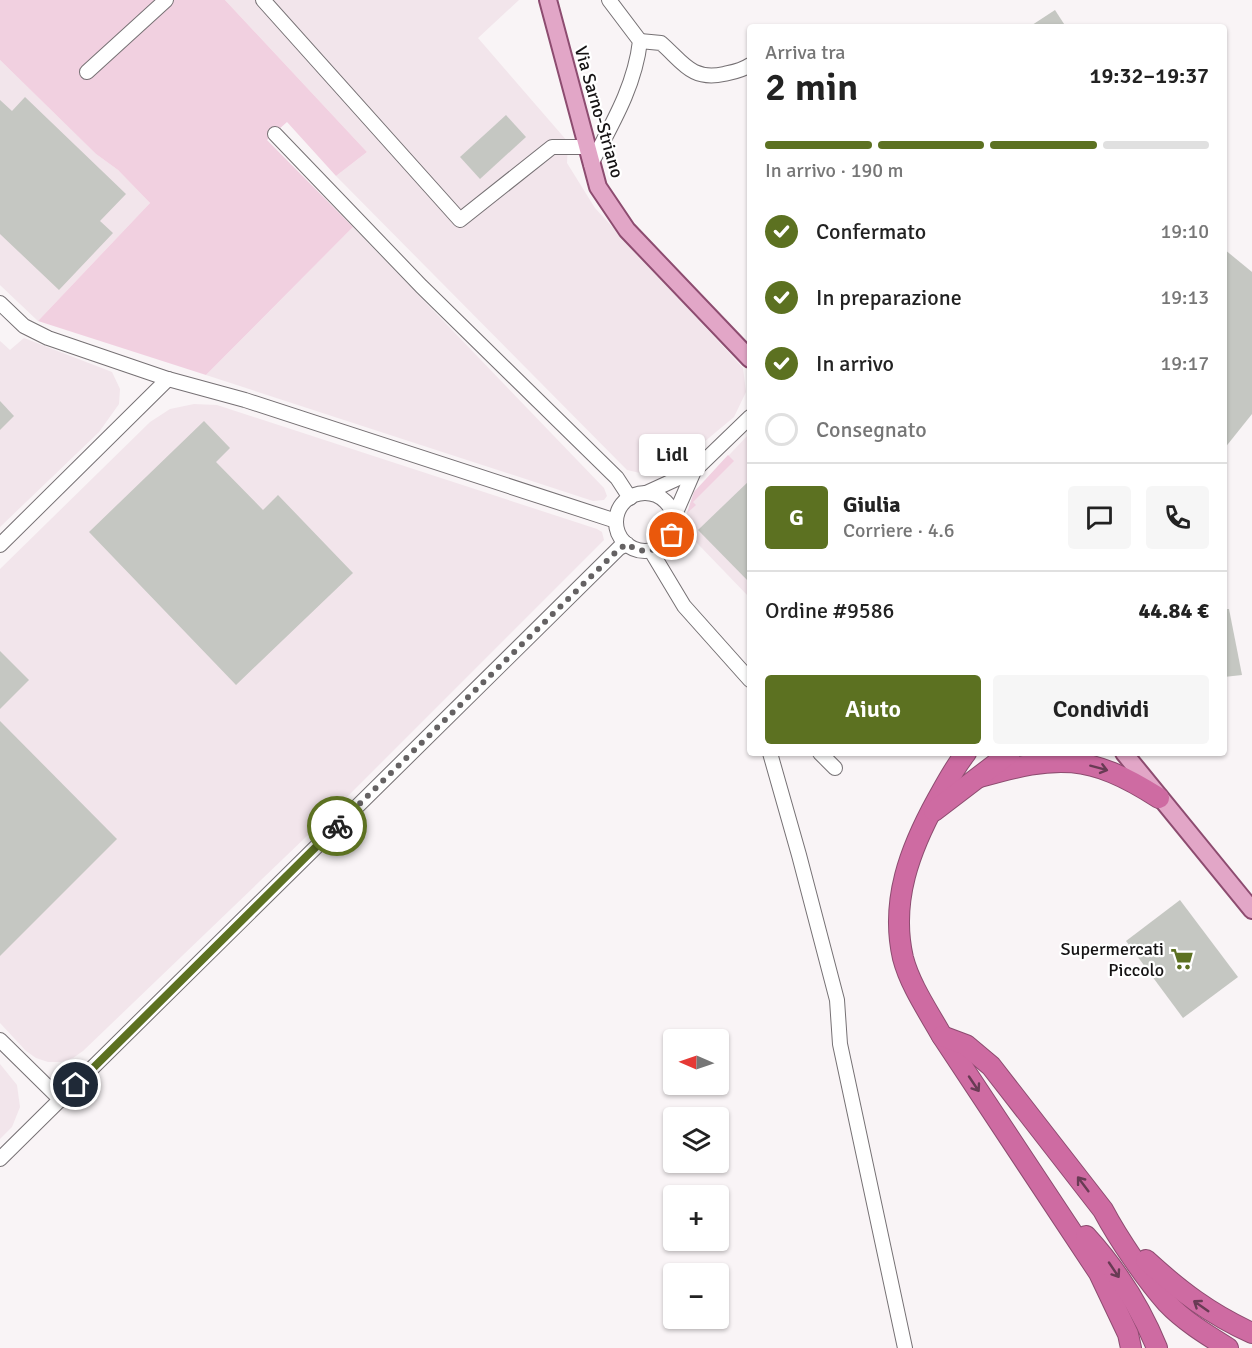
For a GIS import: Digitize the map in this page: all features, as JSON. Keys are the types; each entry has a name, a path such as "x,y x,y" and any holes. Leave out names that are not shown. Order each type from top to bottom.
{"highway":[{"path":"929,814 1006,756"},
{"path":"961,757 929,814 912,849 906,869 899,903 904,959 919,995 942,1036 1099,1273 1128,1334 1131,1348"},
{"path":"980,777 1029,764 1054,761 1078,763 1104,768 1159,798"},
{"path":"942,1036 966,1045 991,1066 1103,1210 1115,1232 1168,1303 1203,1333 1228,1348"},
{"path":"1035,1178 1112,1265 1146,1321 1157,1348"},
{"path":"1115,1232 1182,1293 1221,1319 1252,1333"}],"main road":[{"name":"Via Sarno-Striano","path":"548,0 598,187 627,230 747,356"},
{"path":"1126,756 1252,910"}],"street":[{"path":"87,72 166,0"},
{"path":"263,0 460,220 552,147 586,147"},
{"path":"591,164 626,98 637,63 640,41 609,0"},
{"path":"640,41 661,43 687,69 704,77 747,68"},
{"path":"276,134 421,286 617,478 630,498"},
{"path":"0,303 24,326 48,338 168,379 245,400 616,521"},
{"path":"0,545 168,379"},
{"path":"694,471 674,517 672,535 660,548 651,551 634,549 621,538 616,521 623,504 630,498 694,471 747,420"},
{"path":"646,493 664,500 674,517"},
{"path":"0,1159 503,661 619,549 627,544"},
{"path":"651,551 684,606 747,677"},
{"path":"771,756 837,1000 840,1044 905,1348"},
{"path":"823,756 835,768"},
{"path":"0,1040 61,1100"}],"shaded area":[{"path":"0,0 225,0 367,152 336,176 287,122 267,140 353,227 206,375 38,321 150,203 118,170 96,154 0,60"},
{"path":"225,0 519,0 478,38 568,142 567,163 595,208 743,368 746,392 734,417 674,467 649,475 627,470 336,176 367,152"},
{"path":"0,60 96,154 118,170 150,203 38,321 0,285"},
{"path":"353,227 604,488 607,496 604,500 593,501 206,375"},
{"path":"24,338 112,372 120,389 119,404 99,432 0,527 0,341 10,350"},
{"path":"194,404 217,405 597,529 602,532 604,540 332,812 83,1051 61,1062 48,1062 26,1051 0,1023 0,569 150,422 170,409"},
{"path":"747,436 747,595 697,543 690,530 687,513 694,492"},
{"path":"728,455 734,461 693,502 696,505 687,513 694,492"},
{"path":"0,1064 17,1085 20,1107 12,1127 0,1139"}],"building":[{"path":"1055,10 1064,24 1034,24"},
{"path":"25,97 126,194 100,221 113,233 59,290 0,234 0,100 12,111"},
{"path":"506,115 526,137 480,179 460,157"},
{"path":"1227,251 1252,272 1252,414 1227,445"},
{"path":"0,401 14,416 0,430"},
{"path":"204,421 230,448 216,462 263,510 278,495 353,573 236,685 89,532"},
{"path":"747,483 747,580 698,530"},
{"path":"1227,609 1229,609 1242,675 1227,677"},
{"path":"0,651 29,680 0,709"},
{"path":"0,721 117,839 0,956"},
{"name":"Supermercati Piccolo","path":"1180,900 1238,977 1183,1018 1126,941"}],"way so far":[{"path":"337,826 619,549 627,544 634,549 651,551 660,548 672,535"}],"place":[{"name":"Lidl","path":"672,535"},
{"name":"Supermercati Piccolo","path":"1182,959"}],"route":[{"path":"76,1085 337,826"}]}
